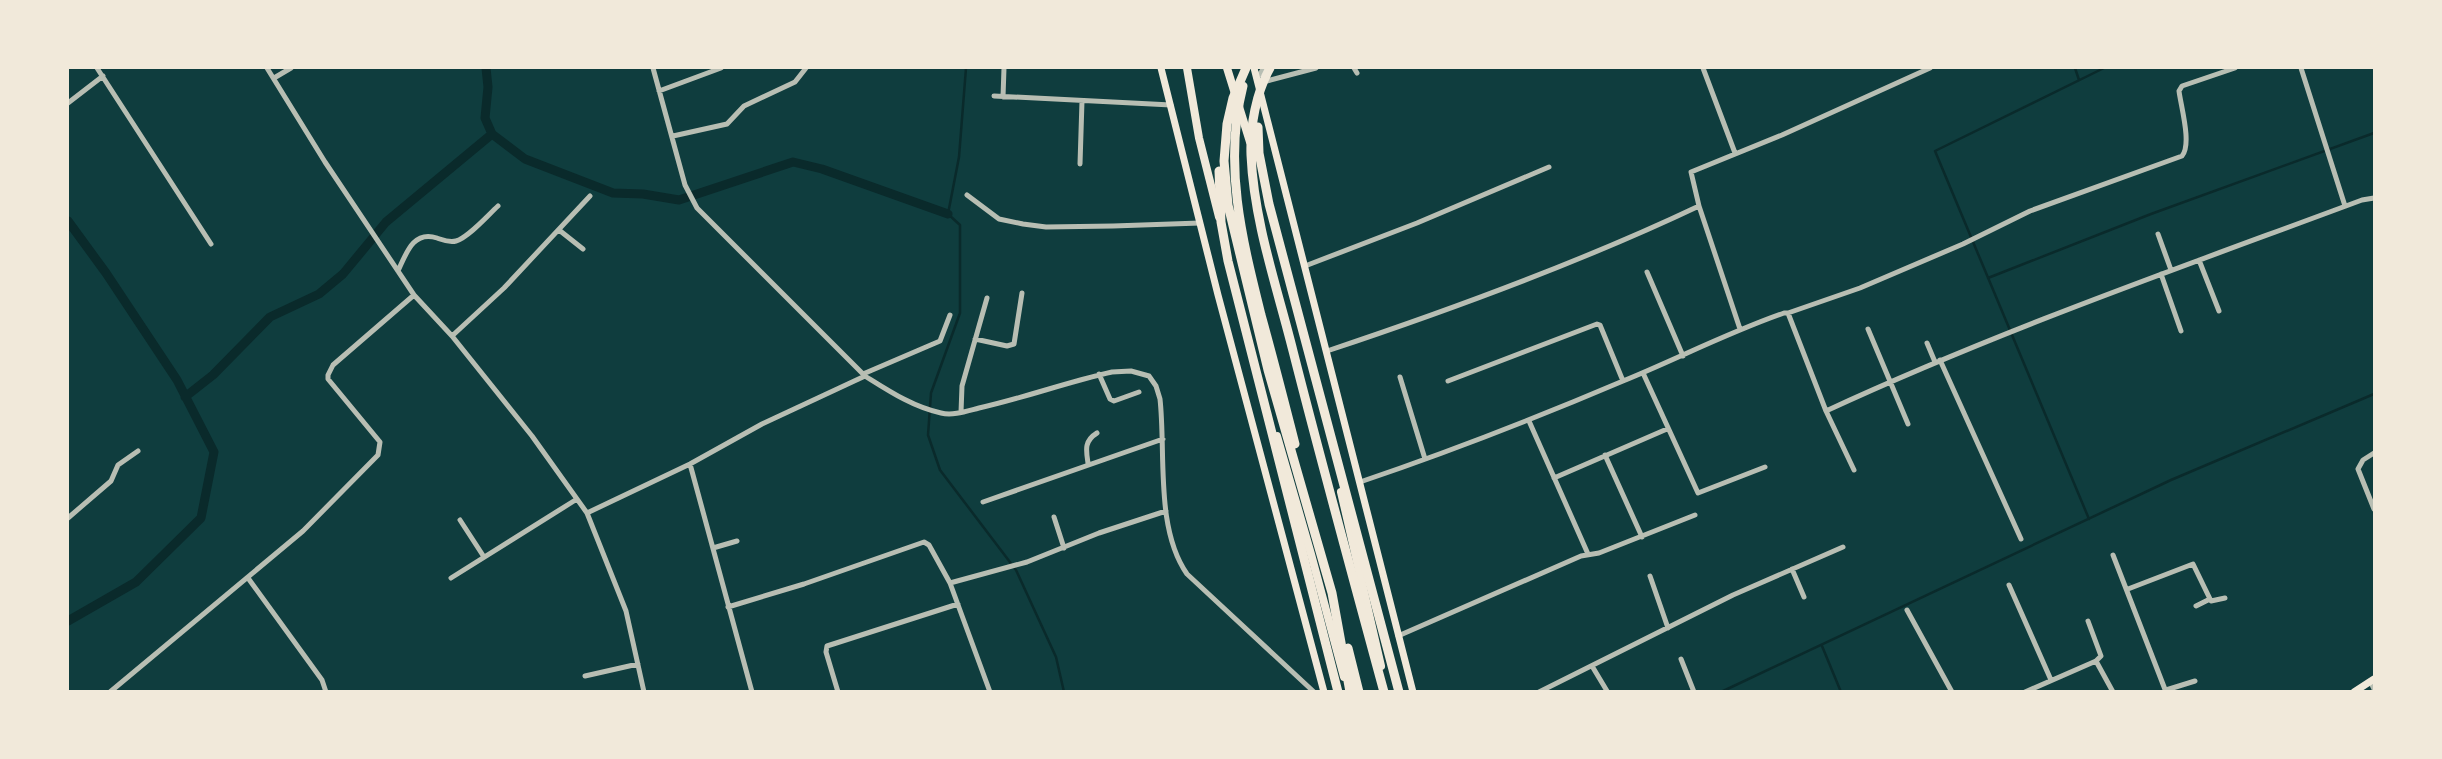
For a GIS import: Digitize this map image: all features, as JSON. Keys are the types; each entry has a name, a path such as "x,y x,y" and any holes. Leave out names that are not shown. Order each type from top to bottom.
{"highway":[{"path":"1265,68 1254,109 1250,138 1255,209 1265,258 1378,692"},
{"path":"1265,68 1258,127 1259,153 1264,183 1399,692"},
{"path":"1270,68 1255,110 1251,153 1252,174 1262,229 1296,363 1385,692"},
{"path":"1247,70 1233,98 1227,124 1225,185 1238,252 1268,370 1332,593 1349,692"},
{"path":"1247,70 1229,124 1221,157 1219,189 1221,222 1231,271 1338,692"},
{"path":"1247,70 1237,117 1233,156 1235,195 1241,230 1359,692"}],"main road":[{"path":"1161,68 1324,692"},
{"path":"1187,68 1207,172 1257,369 1349,692"},
{"path":"1227,68 1269,208 1344,502 1385,692"},
{"path":"1254,68 1413,692"},
{"path":"2354,692 2372,680"}],"street":[{"path":"97,68 211,244"},
{"path":"267,68 378,243 414,295 452,336 532,436 587,514 626,612 644,692"},
{"path":"274,78 291,68"},
{"path":"653,68 685,185 697,208 864,375 918,405 942,413 961,412 1099,374 1131,371 1149,376 1156,386 1160,399 1166,511 1173,550 1178,562 1187,574 1314,692"},
{"path":"659,92 721,68"},
{"path":"673,136 727,124 744,106 795,82 806,68"},
{"path":"1003,97 1004,68"},
{"path":"1257,80 1265,68"},
{"path":"1257,80 1316,68"},
{"path":"1703,68 1735,153"},
{"path":"1740,329 1699,206 1692,172 1782,135 1928,68"},
{"path":"1360,482 1528,421 1683,356 1740,329 1860,288 1963,244 2030,211 2182,156 2186,149 2187,141 2179,91 2182,86 2235,68"},
{"path":"2301,68 2345,206"},
{"path":"68,103 103,76"},
{"path":"994,96 1171,105"},
{"path":"1080,164 1082,101"},
{"path":"1305,266 1417,223 1549,167"},
{"path":"452,336 504,288 590,196"},
{"path":"967,196 999,219 1023,224 1092,226 1200,223"},
{"path":"1826,411 1890,381 2003,335 2171,270 2345,206 2374,198"},
{"path":"398,271 408,249 416,240 431,236 455,241 464,237 498,206"},
{"path":"1327,351 1420,320 1513,285 1699,206"},
{"path":"559,230 583,249"},
{"path":"2158,234 2171,270"},
{"path":"2199,260 2219,311"},
{"path":"1648,272 1683,356"},
{"path":"2161,274 2181,331"},
{"path":"975,339 1007,346 1014,344 1022,293"},
{"path":"110,692 303,531 378,455 380,442 328,379 328,375 333,366 414,295"},
{"path":"961,412 962,386 987,298"},
{"path":"1788,313 1826,411 1854,470"},
{"path":"587,514 690,464 762,424 940,341 950,315"},
{"path":"1448,381 1597,324 1600,325 1623,381"},
{"path":"1868,329 1908,424"},
{"path":"1927,344 1938,361 2021,538"},
{"path":"1643,373 1667,429 1698,493 1765,467"},
{"path":"1099,374 1110,399 1114,401 1139,392"},
{"path":"1400,377 1426,459"},
{"path":"1528,421 1588,554"},
{"path":"1554,478 1667,429"},
{"path":"1088,464 1087,442 1089,438 1097,433"},
{"path":"983,502 1163,439"},
{"path":"68,518 111,482 118,465 138,452"},
{"path":"2374,453 2363,460 2358,469 2374,509"},
{"path":"1605,455 1642,537"},
{"path":"690,464 752,692"},
{"path":"451,578 577,499"},
{"path":"950,582 1010,568 1166,511"},
{"path":"1398,636 1588,554 1600,553 1695,515"},
{"path":"1054,517 1064,548"},
{"path":"460,520 484,557"},
{"path":"712,548 737,541"},
{"path":"728,606 804,584 924,542 929,545 950,582 990,692"},
{"path":"1539,692 1733,595 1843,547"},
{"path":"2113,555 2128,589 2166,691 2195,681"},
{"path":"2128,589 2194,564 2212,602 2225,598"},
{"path":"1792,569 1804,597"},
{"path":"1650,576 1668,628"},
{"path":"248,578 322,680 326,692"},
{"path":"2008,585 2052,680"},
{"path":"2196,606 2210,599"},
{"path":"838,692 826,652 827,646 958,604"},
{"path":"1907,610 1952,692"},
{"path":"2025,692 2096,661 2101,656 2088,621"},
{"path":"1681,659 1694,692"},
{"path":"2096,661 2112,692"},
{"path":"584,676 638,664"},
{"path":"1592,666 1607,691"},
{"path":"2372,680 2374,689"}],"waterway":[{"path":"486,68 488,87 485,118 492,134"},
{"path":"966,68 959,157 948,214 960,225 960,313 931,393 928,435 940,470 1016,570 1056,657 1064,692"},
{"path":"2075,68 2079,80"},
{"path":"2089,519 1935,151 2104,68"},
{"path":"1988,278 2151,214 2374,133"},
{"path":"185,397 213,375 270,317 319,294 343,274 386,222 492,134 525,159 613,193 643,194 679,200 793,162 822,169 948,214"},
{"path":"68,221 106,273 177,380 214,452 201,518 136,582 68,621"},
{"path":"1721,692 2171,480 2374,394"},
{"path":"1822,646 1841,692"}]}
